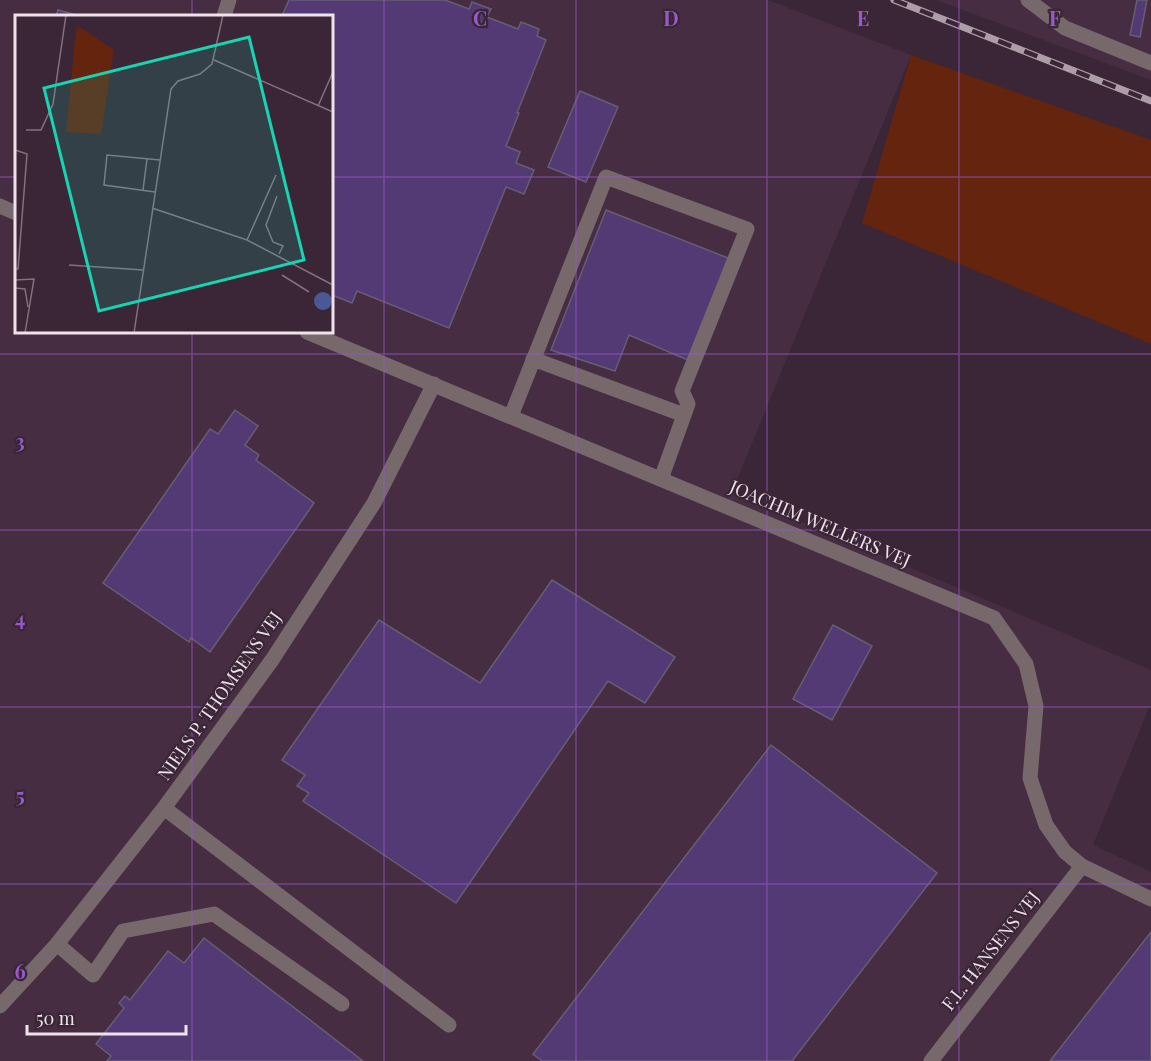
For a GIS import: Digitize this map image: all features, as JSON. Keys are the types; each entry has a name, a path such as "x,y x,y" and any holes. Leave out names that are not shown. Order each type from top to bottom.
{"street":[{"path":"224,15 229,0"},
{"path":"1028,0 1065,28 1151,63"},
{"path":"511,416 606,177 747,229 682,392 688,404 661,479"},
{"path":"0,206 15,213"},
{"name":"JOACHIM WELLERS VEJ","path":"309,333 994,618 1026,664 1036,706 1030,778 1046,825 1065,852 1082,866 1151,899"},
{"path":"533,359 684,415"},
{"name":"NIELS P. THOMSENS VEJ","path":"0,1006 57,944 164,808 272,660 374,503 434,384"},
{"path":"164,808 449,1025"},
{"name":"F.L. HANSENS VEJ","path":"931,1061 1082,866"},
{"path":"57,944 93,975 123,931 214,914 342,1004"}],"shaded area":[{"path":"0,0 768,0 911,55 732,492 1151,670 1151,703 1093,845 1151,872 1151,1061 0,1061"},
{"path":"936,0 1151,0 1151,80"},
{"path":"911,55 1151,140 1151,344 862,223"}],"building":[{"path":"289,0 445,0 469,9 472,2 491,9 487,17 518,29 521,22 539,29 537,36 546,40 506,146 520,152 516,163 534,170 524,194 506,187 449,328 357,291 352,303 333,295 333,15 282,15"},
{"path":"1137,0 1147,0 1140,37 1130,35"},
{"path":"58,10 76,15 56,15"},
{"path":"580,91 618,107 586,182 548,167"},
{"path":"606,210 728,258 690,361 629,335 615,371 551,350"},
{"path":"235,410 258,426 245,445 259,455 256,460 314,503 210,652 191,638 189,642 103,583 210,429 218,434"},
{"path":"552,580 675,657 645,703 608,681 456,903 303,801 309,793 297,786 305,775 282,760 379,620 480,683"},
{"path":"833,625 872,646 832,720 793,699"},
{"path":"771,745 937,873 792,1061 542,1061 533,1054"},
{"path":"1151,932 1151,1061 1050,1061"},
{"path":"204,938 363,1061 107,1061 111,1056 96,1044 124,1008 119,1003 125,996 130,1000 168,951 184,963"}],"railway":[{"path":"894,0 1151,101"}]}
